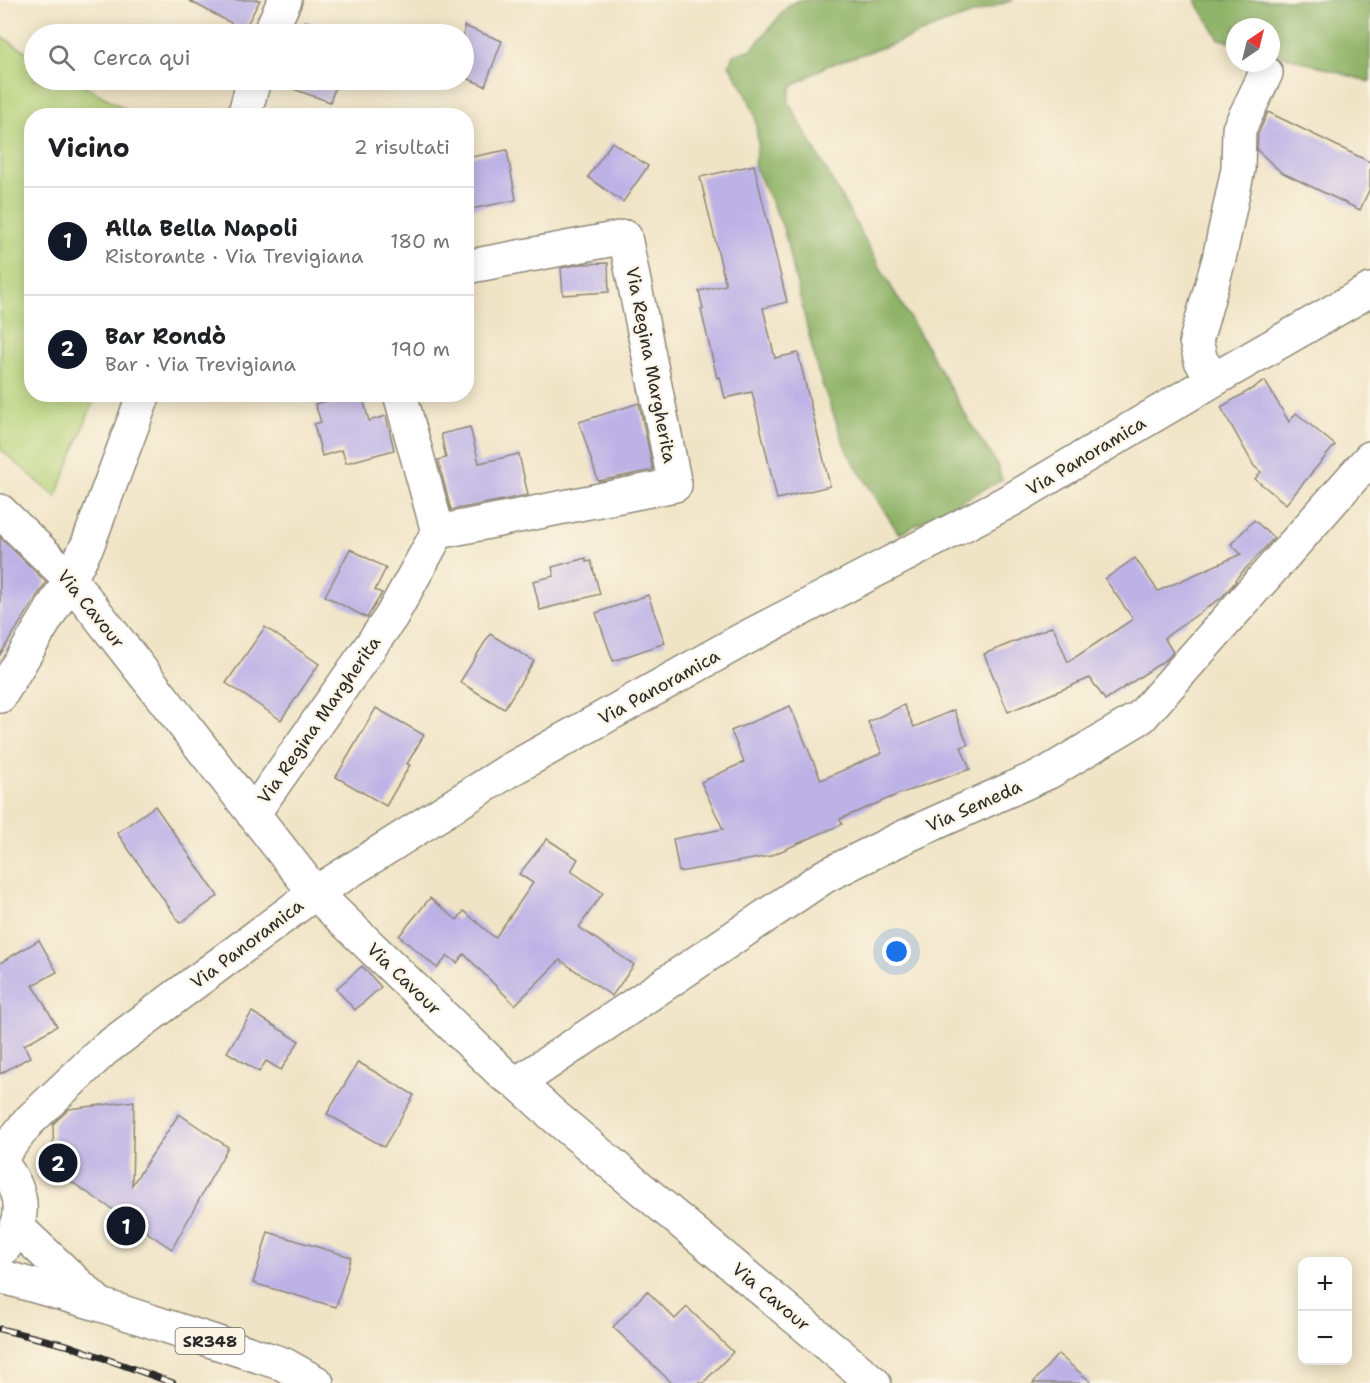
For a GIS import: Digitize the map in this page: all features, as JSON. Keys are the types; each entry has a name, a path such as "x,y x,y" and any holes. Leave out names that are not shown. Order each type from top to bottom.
{"street":[{"path":"274,24 285,0"},
{"path":"1215,379 1201,361 1196,341 1219,259 1238,170 1239,129 1266,73"},
{"path":"246,108 251,90"},
{"name":"Via Regina Margherita","path":"253,813 391,618 438,532 675,484 625,237 474,265"},
{"name":"Via Panoramica","path":"0,1160 28,1122 104,1050 315,893 508,771 740,642 1011,500 1370,290"},
{"path":"0,696 70,579 88,544 141,402"},
{"path":"402,402 438,532"},
{"name":"Via Semeda","path":"518,1083 825,876 904,837 1049,772 1141,717 1370,458"},
{"name":"Via Cavour","path":"0,511 70,579 315,893 504,1075 518,1083 553,1115 874,1383"},
{"path":"0,1160 11,1174 18,1191 21,1209 9,1240"},
{"name":"SR348","path":"9,1240 101,1305"},
{"name":"SR348","path":"0,1276 101,1305 283,1364 316,1383"}],"green space":[{"path":"799,0 1013,0 826,66 791,87 788,101 889,283 972,426 997,464 1002,480 899,534 847,452 818,372 783,227 754,165 758,144 755,115 744,89 729,65 733,55 752,49 789,5"},
{"path":"1195,0 1370,0 1370,82 1280,55 1280,18 1226,18 1226,40 1219,39"},
{"path":"0,36 24,50 24,90 92,90 124,108 24,108 24,402 93,402 56,497 0,449"}],"building":[{"path":"188,0 260,0 247,24 233,24"},
{"path":"474,30 502,41 485,86 474,81"},
{"path":"296,90 334,90 330,102"},
{"path":"1268,112 1370,162 1370,188 1360,210 1281,172 1257,150 1258,134"},
{"path":"612,142 648,166 623,202 588,177"},
{"path":"507,150 516,200 474,208 474,156"},
{"path":"754,165 787,302 763,308 775,358 798,353 830,486 777,499 752,392 725,398 720,377 717,378 701,310 703,309 699,291 726,285 700,177"},
{"path":"608,263 609,292 563,295 561,268 580,264"},
{"path":"1265,381 1289,422 1296,413 1335,445 1286,504 1255,479 1261,472 1254,466 1221,407"},
{"path":"364,402 369,421 386,416 394,450 346,463 342,450 322,456 314,424 321,422 315,404"},
{"path":"639,403 653,470 598,481 579,422"},
{"path":"470,427 479,463 519,454 528,495 451,510 438,460 446,458 441,434"},
{"path":"1254,520 1274,538 1221,598 1164,638 1173,652 1167,659 1105,700 1090,678 1008,712 984,654 1053,626 1068,662 1133,619 1105,579 1135,558 1158,591 1241,554 1231,544"},
{"path":"0,537 46,582 0,655"},
{"path":"350,549 386,568 375,590 382,593 367,618 325,596"},
{"path":"586,558 586,562 591,561 600,594 540,610 533,581 554,576 552,567"},
{"path":"648,595 665,643 613,661 596,613"},
{"path":"265,627 319,664 281,720 226,683"},
{"path":"490,634 534,661 504,709 460,682"},
{"path":"904,705 914,727 954,710 968,745 961,747 970,769 899,794 840,819 842,824 770,856 679,872 673,839 723,829 701,782 744,762 731,731 790,706 821,780 882,753 868,722"},
{"path":"376,708 424,735 407,764 410,765 386,806 336,777"},
{"path":"155,806 218,896 180,923 117,833"},
{"path":"547,839 578,859 571,871 603,893 579,927 634,965 612,996 560,960 515,1005 464,954 457,963 448,956 437,968 399,936 430,898 457,920 464,911 495,938 533,883 519,874"},
{"path":"39,940 57,972 33,985 57,1026 24,1045 30,1057 0,1074 0,963"},
{"path":"362,966 381,987 355,1010 336,989"},
{"path":"252,1012 299,1041 281,1070 266,1061 259,1072 227,1052"},
{"path":"358,1062 414,1095 384,1147 327,1114"},
{"path":"134,1101 132,1185 179,1114 228,1147 172,1249 64,1177 54,1176 53,1124 69,1109"},
{"path":"268,1232 351,1257 336,1307 253,1283"},
{"path":"647,1291 675,1319 687,1307 733,1352 703,1383 672,1383 613,1327"},
{"path":"1058,1354 1092,1383 1033,1383"}],"railway":[{"path":"0,1329 70,1346 173,1383"}],"place":[{"name":"Bar Rondò","path":"58,1163"},
{"name":"Alla Bella Napoli","path":"126,1226"}]}
